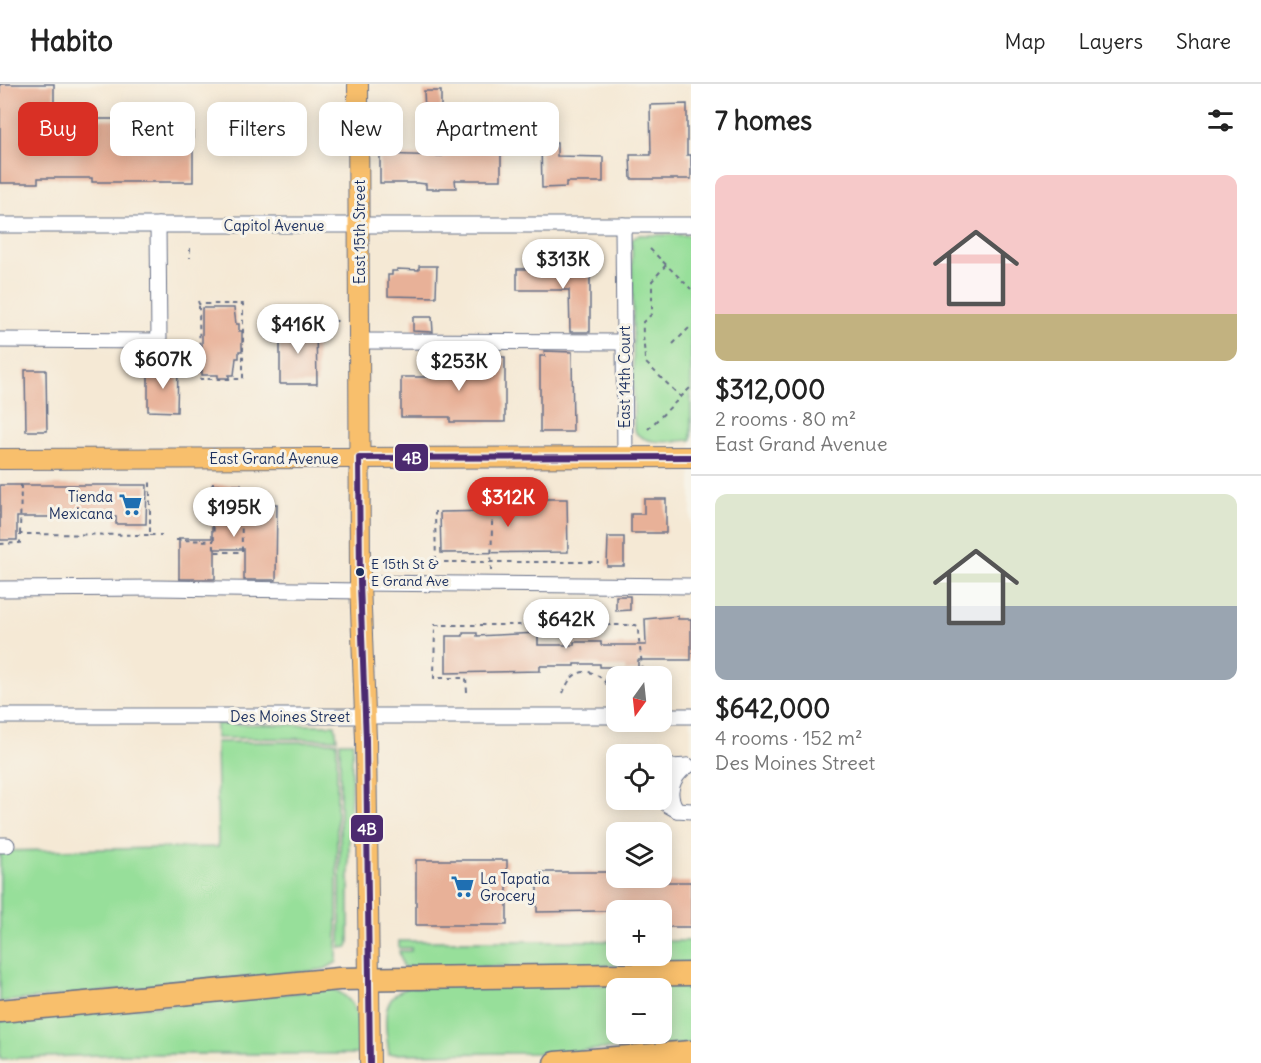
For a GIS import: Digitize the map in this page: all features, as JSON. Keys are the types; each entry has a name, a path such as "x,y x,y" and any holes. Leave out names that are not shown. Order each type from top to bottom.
{"highway":[{"path":"0,1011 295,982 369,978 691,974"},
{"path":"555,1063 691,1052"}],"main road":[{"name":"East 15th Street","path":"358,84 360,587 365,716 370,1063"},
{"name":"East Grand Avenue","path":"0,459 691,457"}],"street":[{"name":"Capitol Avenue","path":"0,225 691,225"},
{"path":"0,340 159,341 158,225"},
{"name":"East 14th Court","path":"623,225 625,458"},
{"path":"360,341 624,342"},
{"path":"0,589 691,586"},
{"name":"Des Moines Street","path":"0,716 606,716"},
{"path":"672,716 691,716"},
{"path":"672,767 689,766"},
{"path":"684,810 671,802 670,795 675,778 680,771 689,766"}],"path":[{"path":"190,248 190,258"},
{"path":"650,249 691,289"},
{"path":"666,265 652,281 652,314 643,322 642,340 645,345 645,362 681,397"},
{"path":"198,302 243,304 245,332 243,379 200,379 198,302"},
{"path":"333,321 342,321"},
{"path":"673,344 691,326"},
{"path":"648,429 691,387"},
{"path":"150,482 150,535"},
{"path":"213,482 214,552 242,552 241,482"},
{"path":"491,572 492,482"},
{"path":"0,544 20,543 21,483"},
{"path":"435,511 436,572"},
{"path":"20,534 162,535"},
{"path":"176,540 214,541"},
{"path":"435,562 599,562"},
{"path":"636,620 639,647 642,653 641,666"},
{"path":"466,692 466,678 434,678 435,625 636,625"},
{"path":"563,693 570,679 586,672 598,675 606,684"}],"green space":[{"path":"640,235 691,235 691,440 652,441 645,439 634,430 632,240"},
{"path":"216,724 335,725 337,739 216,738"},
{"path":"216,742 337,742 337,962 325,969 311,971 0,1002 0,851 218,847"},
{"path":"340,742 353,742 349,839 349,943 348,947 340,948"},
{"path":"399,941 606,941 606,966 403,967 399,951 411,951 411,948 399,948"},
{"path":"672,941 691,941 691,965 672,965"},
{"path":"672,984 691,984 691,1044 538,1053 389,1054 386,1014 392,998 409,987 606,985 606,1044 672,1044"},
{"path":"333,989 349,1000 354,1008 359,1025 360,1054 124,1054 0,1059 0,1021"}],"building":[{"path":"0,84 54,84 54,102 18,102 18,156 98,156 98,119 110,119 110,156 193,156 193,182 92,182 92,178 38,178 38,183 0,183"},
{"path":"424,91 441,91 441,102 425,102"},
{"path":"687,104 687,155 691,155 691,179 631,179 630,155 651,155 650,105"},
{"path":"380,156 501,156 501,180 455,180 456,188 439,189 426,189 426,184 417,183 380,183"},
{"path":"541,156 603,157 603,182 566,182 566,187 542,188"},
{"path":"419,266 437,266 436,297 388,296 388,275 392,275 392,271 397,271 397,269 419,270"},
{"path":"590,268 590,332 570,332 569,290 517,290 517,269"},
{"path":"202,308 234,308 236,324 239,324 239,331 242,331 242,351 239,351 239,358 236,358 234,375 229,375 229,378 202,375"},
{"path":"413,317 432,317 433,332 413,331"},
{"path":"316,326 317,384 280,384 280,327"},
{"path":"544,351 572,352 573,432 540,432 540,356 545,356"},
{"path":"450,357 505,357 505,422 450,422 450,417 401,417 401,377 450,377"},
{"path":"148,368 178,369 177,412 148,411"},
{"path":"25,370 46,370 47,431 26,431"},
{"path":"0,485 147,485 146,524 116,524 116,517 17,517 17,540 0,540"},
{"path":"212,485 239,485 239,504 277,504 276,580 244,580 244,549 215,549 215,579 179,579 179,538 212,538"},
{"path":"498,499 567,499 568,552 441,553 440,512 498,511"},
{"path":"644,499 666,499 666,533 631,533 631,514 644,514"},
{"path":"608,537 624,537 624,566 607,566"},
{"path":"616,596 630,596 630,610 616,611"},
{"path":"678,616 678,619 691,619 691,660 638,660 638,666 600,667 600,664 575,664 575,666 540,666 540,671 446,673 446,636 463,636 463,633 477,633 477,636 538,633 538,645 601,642 601,645 646,645 645,619"},
{"name":"La Tapatia Grocery","path":"416,860 507,860 507,925 416,925"},
{"path":"537,872 606,872 606,888 672,888 672,882 691,882 691,927 672,927 672,900 606,900 606,911 537,912"}],"transit line":[{"name":"4B","path":"370,1063 366,740 360,583 359,458 691,457"}],"place":[{"name":"Tienda Mexicana","path":"131,505"},
{"name":"E 15th St & E Grand Ave","path":"360,572"},
{"name":"La Tapatia Grocery","path":"462,887"}]}
